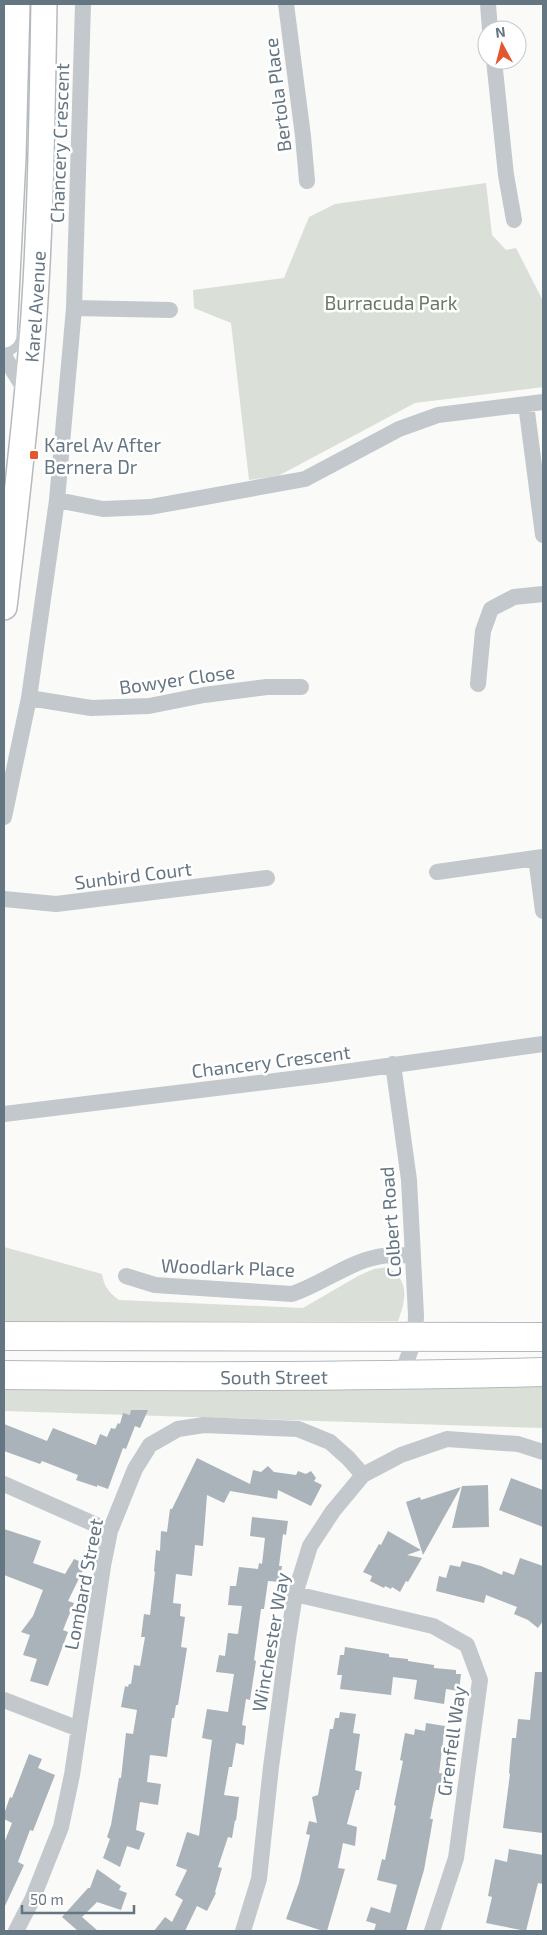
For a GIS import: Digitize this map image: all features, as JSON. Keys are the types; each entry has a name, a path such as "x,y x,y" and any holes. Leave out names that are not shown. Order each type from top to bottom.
{"highway":[{"name":"South Street","path":"4,1336 543,1337"},
{"name":"South Street","path":"4,1375 152,1377 401,1376 543,1372"}],"main road":[{"name":"Karel Avenue","path":"4,335 13,157 17,4"},
{"name":"Karel Avenue","path":"4,607 17,505 33,327 42,135 44,4"}],"street":[{"name":"Chancery Crescent","path":"4,817 29,698 57,500 74,308 83,4"},
{"name":"Bertola Place","path":"286,4 307,181"},
{"path":"488,4 489,20"},
{"path":"495,70 506,175 514,220"},
{"path":"74,308 170,310"},
{"path":"27,393 4,354 33,327"},
{"path":"57,500 103,509 150,507 305,479 399,428 421,419 438,415 543,402"},
{"path":"526,404 543,535"},
{"path":"478,684 482,632 491,609 514,597 543,594"},
{"name":"Bowyer Close","path":"29,698 91,708 148,706 204,695 258,688 301,687"},
{"path":"437,872 540,858 543,911"},
{"name":"Sunbird Court","path":"4,899 56,904 267,878"},
{"name":"Chancery Crescent","path":"4,1114 323,1075 543,1044"},
{"name":"Colbert Road","path":"393,1064 409,1180 416,1315 415,1338 401,1376"},
{"name":"Woodlark Place","path":"126,1276 155,1285 292,1294 310,1288 363,1261 379,1256 412,1255"},
{"name":"Lombard Street","path":"16,1931 32,1900 60,1827 72,1775 110,1530 135,1469 150,1445 178,1429 204,1426 298,1429 330,1442 348,1458 363,1476"},
{"name":"Winchester Way","path":"243,1931 259,1879 271,1767 295,1594 310,1546 333,1511 363,1476 401,1454 447,1439 518,1444 543,1452"},
{"path":"4,1484 110,1530"},
{"name":"Grenfell Way","path":"295,1594 432,1626 467,1645 480,1680 456,1858 432,1931"},
{"path":"4,1700 78,1729"}],"green space":[{"name":"Burracuda Park","path":"486,183 492,235 506,250 516,248 543,301 543,387 415,403 278,476 249,480 231,323 194,308 193,290 284,278 309,217 335,204"},
{"path":"4,1247 102,1274 107,1288 119,1300 303,1308 358,1276 374,1269 388,1267 400,1279 403,1285 404,1298 398,1321 4,1321"},
{"path":"543,1385 543,1428 4,1411 4,1386"}],"building":[{"path":"131,1410 148,1410 140,1428 135,1426 126,1449 123,1448 108,1489 76,1480 78,1475 42,1461 40,1464 4,1451 4,1424 47,1441 53,1428 96,1445 100,1434 107,1437 111,1428 115,1429 118,1423 120,1424 123,1413 130,1415"},
{"path":"197,1458 250,1484 253,1470 261,1472 268,1466 274,1472 296,1475 298,1471 306,1474 311,1471 316,1478 314,1481 322,1485 311,1506 278,1490 277,1499 230,1491 224,1503 207,1495 203,1546 195,1545 192,1576 176,1574 173,1603 181,1604 180,1616 185,1617 181,1647 187,1648 178,1705 176,1705 174,1718 172,1718 167,1757 150,1755 147,1782 161,1784 158,1805 140,1802 136,1830 145,1833 139,1850 127,1846 120,1867 103,1858 110,1839 107,1837 111,1825 119,1778 121,1778 126,1733 133,1734 137,1710 121,1707 125,1686 128,1687 131,1684 134,1665 140,1666 145,1637 141,1637 144,1614 150,1615 156,1550 160,1551 161,1531 167,1532 170,1509 172,1509"},
{"path":"511,1478 543,1490 543,1527 499,1510"},
{"path":"488,1485 489,1527 452,1528 462,1486"},
{"path":"461,1487 423,1555 406,1502 420,1497 421,1500"},
{"path":"252,1517 288,1521 286,1535 283,1534 279,1566 282,1566 280,1582 268,1581 264,1609 261,1609 250,1700 246,1699 242,1725 246,1726 244,1745 236,1743 224,1795 239,1797 232,1838 228,1837 218,1867 222,1868 216,1893 207,1911 197,1906 185,1931 154,1931 165,1917 172,1922 183,1900 175,1895 187,1870 176,1866 187,1832 199,1836 212,1740 202,1738 207,1709 228,1712 234,1674 216,1672 219,1655 225,1656 228,1633 238,1634 242,1606 228,1605 230,1586 236,1586 239,1567 258,1569 259,1563 262,1564 265,1538 250,1536"},
{"path":"4,1529 41,1541 33,1563 65,1574 74,1559 86,1564 68,1601 74,1603 63,1630 68,1632 48,1686 30,1681 37,1659 23,1655 30,1635 21,1632 33,1616 43,1590 4,1575"},
{"path":"388,1531 421,1550 407,1555 422,1558 400,1592 392,1587 391,1589 385,1586 384,1588 370,1581 372,1576 363,1572"},
{"path":"520,1558 543,1566 543,1621 538,1628 528,1620 514,1614 517,1607 486,1595 484,1603 436,1591 439,1576 446,1578 450,1565 460,1567 462,1561 481,1566 502,1575 503,1571 514,1575"},
{"path":"345,1647 389,1654 389,1657 434,1665 434,1668 456,1670 456,1674 461,1674 459,1691 446,1689 444,1704 414,1699 417,1680 393,1677 391,1695 340,1689 342,1675 337,1675 340,1655 344,1655"},
{"path":"535,1672 543,1672 543,1833 503,1828 510,1774 512,1738 516,1738 518,1719 530,1720"},
{"path":"340,1712 356,1714 353,1733 360,1734 355,1770 362,1772 359,1790 356,1790 347,1824 357,1827 355,1846 343,1843 338,1868 345,1869 327,1931 323,1931 286,1919 299,1883 310,1835 306,1834 309,1821 317,1823 312,1797 318,1795 330,1729 333,1729 335,1718 339,1718"},
{"path":"426,1723 445,1726 439,1773 444,1774 441,1790 436,1789 430,1819 433,1819 424,1870 406,1931 374,1931 376,1924 366,1921 371,1907 390,1913 397,1885 377,1880 382,1859 385,1860 396,1806 394,1805 403,1761 400,1760 405,1733 414,1735 415,1729 425,1731"},
{"path":"29,1754 42,1759 38,1768 55,1775 33,1831 30,1830 18,1862 24,1865 4,1908 4,1843 12,1823 4,1819 4,1814"},
{"path":"509,1849 543,1855 543,1884 538,1883 526,1931 486,1923 492,1897 488,1896 495,1859 507,1862"},
{"path":"97,1869 121,1886 119,1890 127,1893 121,1910 97,1902 82,1917 98,1931 78,1931 62,1917 90,1888"}],"place":[{"name":"Karel Av After Bernera Dr","path":"34,455"}]}
